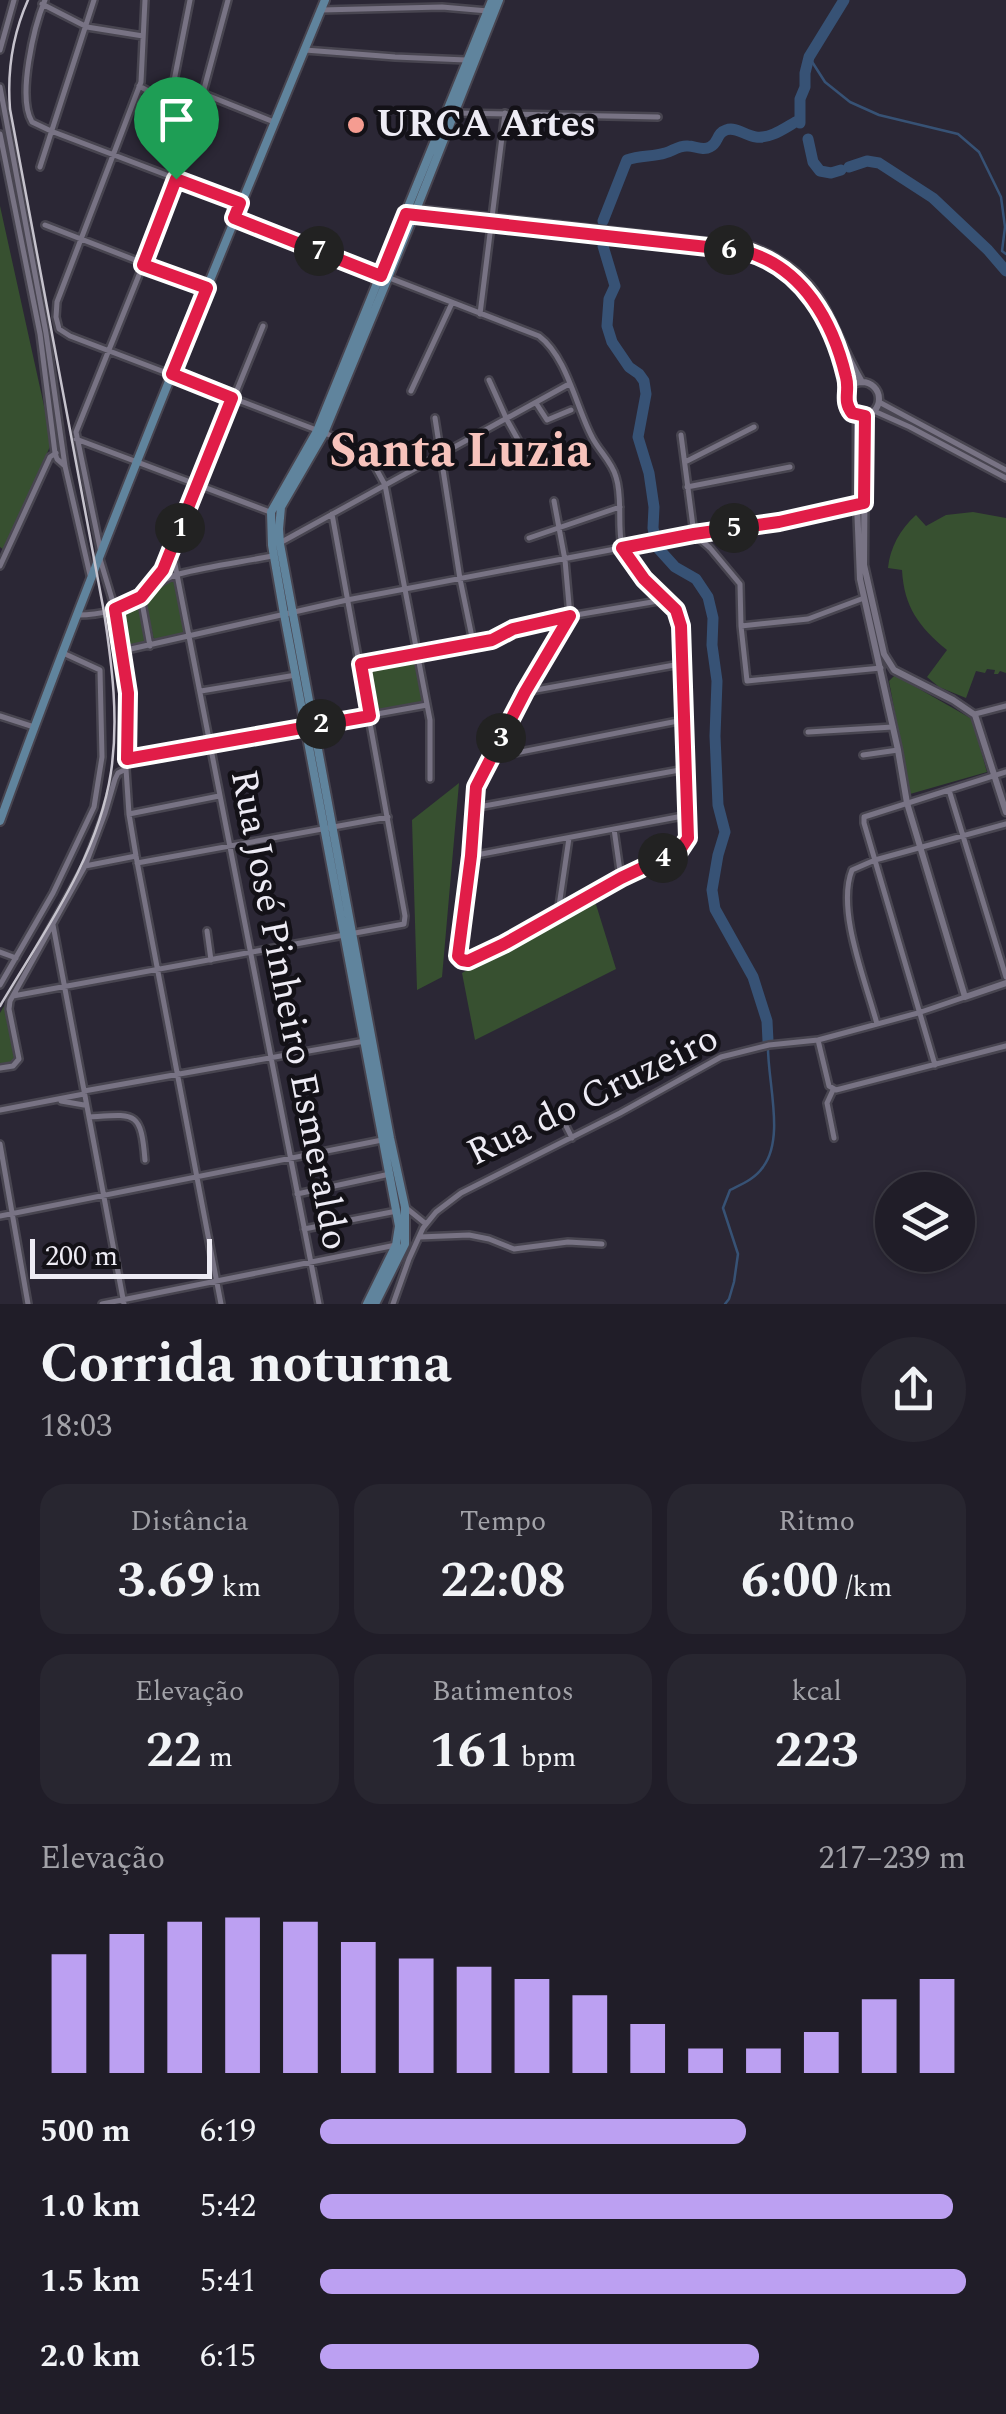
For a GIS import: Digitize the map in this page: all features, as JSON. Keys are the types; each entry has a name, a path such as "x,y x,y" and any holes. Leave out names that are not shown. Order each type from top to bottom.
{"main road":[{"path":"411,212 454,113 488,10 496,0"},
{"path":"309,725 274,556 281,507 320,432 496,0"},
{"path":"0,821 137,462 323,5"},
{"path":"292,482 271,512 405,1244 375,1304"},
{"path":"367,1304 399,1233 401,1209 390,1174 387,1139"}],"street":[{"path":"0,50 14,0"},
{"path":"40,166 94,0"},
{"path":"146,0 140,86 58,302 59,329 367,452 385,485 418,652 430,730 430,779"},
{"path":"170,101 190,0"},
{"path":"221,1304 129,814 128,693 115,609 76,440 79,421 176,179 204,94 228,0"},
{"path":"144,36 87,27 44,2 30,52 25,103 28,115 38,126 240,203"},
{"path":"323,5 442,4 488,10"},
{"path":"304,50 472,61"},
{"path":"140,86 197,116"},
{"path":"0,87 65,466 92,580"},
{"path":"204,94 274,122"},
{"path":"454,113 658,117"},
{"path":"480,314 505,113"},
{"path":"0,134 32,274 55,453 65,466"},
{"path":"411,212 744,251 764,258 794,277 820,308 849,388 845,398 852,413 861,416 874,411 879,402"},
{"path":"234,218 539,336 554,350 591,435 616,477 622,548 644,579 676,610 679,619 688,838 680,850 466,961 458,954 476,787 570,616 554,501"},
{"path":"491,221 737,244 771,254 796,271 818,294 862,382 875,388 879,402 1006,474"},
{"path":"44,225 207,288"},
{"path":"411,391 452,303"},
{"path":"78,615 115,609 141,597 163,570 263,326"},
{"path":"489,380 526,454"},
{"path":"849,388 862,382"},
{"path":"276,544 569,384"},
{"path":"536,403 547,420 570,410"},
{"path":"874,411 1006,474"},
{"path":"861,416 858,561 864,597 884,654 894,670"},
{"path":"434,418 473,642"},
{"path":"685,462 754,427"},
{"path":"681,435 694,534 740,584 747,681 894,670 975,714 1006,812"},
{"path":"76,440 271,512"},
{"path":"0,566 50,457 63,449"},
{"path":"687,487 790,466"},
{"path":"122,651 347,600 694,534 779,522 860,503"},
{"path":"860,503 872,616 907,803 964,997"},
{"path":"529,538 620,507"},
{"path":"12,996 404,924 406,916 332,514"},
{"name":"Rua José Pinheiro Esmeraldo","path":"172,549 318,1304"},
{"path":"150,588 176,574 274,556"},
{"path":"141,597 150,646"},
{"path":"741,626 808,619 864,597"},
{"path":"361,664 492,640 513,629 570,616 664,600"},
{"path":"0,986 94,806 102,757 100,670 63,653"},
{"path":"525,692 681,664"},
{"path":"201,691 296,675"},
{"path":"127,759 427,705"},
{"path":"975,714 1006,706"},
{"path":"0,716 34,727"},
{"path":"490,758 683,720"},
{"path":"808,732 892,727"},
{"path":"863,755 898,750"},
{"path":"0,1068 14,1066 19,1059 10,1008 12,996 85,866 114,779 126,768"},
{"path":"474,808 685,769"},
{"path":"934,1065 864,822 867,815 1006,772"},
{"path":"949,790 1006,983"},
{"path":"129,814 220,796"},
{"path":"471,856 688,815"},
{"path":"85,866 388,817"},
{"path":"877,1024 847,912 848,880 855,867 1006,824"},
{"path":"614,830 621,878"},
{"path":"558,913 569,838"},
{"path":"52,925 124,1302"},
{"path":"207,931 211,960"},
{"path":"0,952 16,958"},
{"name":"Rua do Cruzeiro","path":"393,1304 418,1237 436,1212 461,1193 721,1057 768,1045 818,1040 918,1013 1006,983"},
{"path":"0,1110 369,1040"},
{"path":"818,1040 833,1090"},
{"path":"834,1138 827,1102 833,1090 1006,1046"},
{"path":"58,1100 86,1106"},
{"path":"558,1110 572,1138"},
{"path":"88,1117 125,1116 134,1120 143,1132 145,1160"},
{"path":"0,1216 387,1139"},
{"path":"0,1144 28,1304"},
{"path":"296,1194 390,1174"},
{"path":"304,1230 401,1209 426,1224"},
{"path":"418,1237 469,1235 514,1249 568,1242 602,1244"},
{"path":"102,1304 396,1245"}],"green space":[{"path":"0,206 52,442 4,550 0,547"},
{"path":"973,512 1006,518 1006,673 976,671 966,698 939,687 927,677 947,650 915,615 906,595 902,570 888,568 897,539 916,515 926,526 946,515"},
{"path":"175,579 184,633 154,640 144,596"},
{"path":"139,601 146,643 125,648 118,616"},
{"path":"416,660 424,703 373,712 365,669"},
{"path":"895,675 972,719 987,772 910,794 889,681"},
{"path":"459,783 442,977 417,990 412,820"},
{"path":"594,898 616,969 475,1040 462,973"},
{"path":"7,1001 18,1059 16,1064 0,1067 0,1013"}],"waterway":[{"path":"800,123 800,99 809,57 844,0"},
{"path":"809,57 825,82 850,102 879,115 958,134 979,152 1001,197 1005,227 1002,251 1006,254"},
{"path":"603,221 627,160 685,146 707,148 730,129 767,136 799,120"},
{"path":"808,139 813,162 820,171 841,170"},
{"path":"849,167 867,161 879,163 933,198 1006,271"},
{"path":"603,246 615,286 609,299 607,326 612,342 644,381 646,394 638,437 649,473 657,547 675,567 696,579 708,597 713,618 718,805 725,832 712,890 715,909 753,977 767,1021 768,1041"},
{"path":"725,1304 734,1282 738,1254 723,1208 730,1190 763,1167 773,1140 768,1041"}],"tram line":[{"path":"0,1006 82,865 104,804 114,732 104,612 10,109 12,54 28,0"}],"place":[{"name":"URCA Artes","path":"356,125"}],"district":[{"name":"Santa Luzia","path":"460,451"}],"route":[{"path":"176,179 240,203 234,218 381,276 406,214 744,251 774,263 811,296 830,328 844,368 849,388 845,398 848,409 857,416 865,416 864,503 779,522 622,548 644,579 676,610 681,626 688,815 684,847 504,944 468,961 458,956 476,787 570,616 513,629 492,640 361,664 370,716 127,759 128,693 115,609 146,593 163,570 232,398 172,374 207,288 143,265 176,179"}]}
